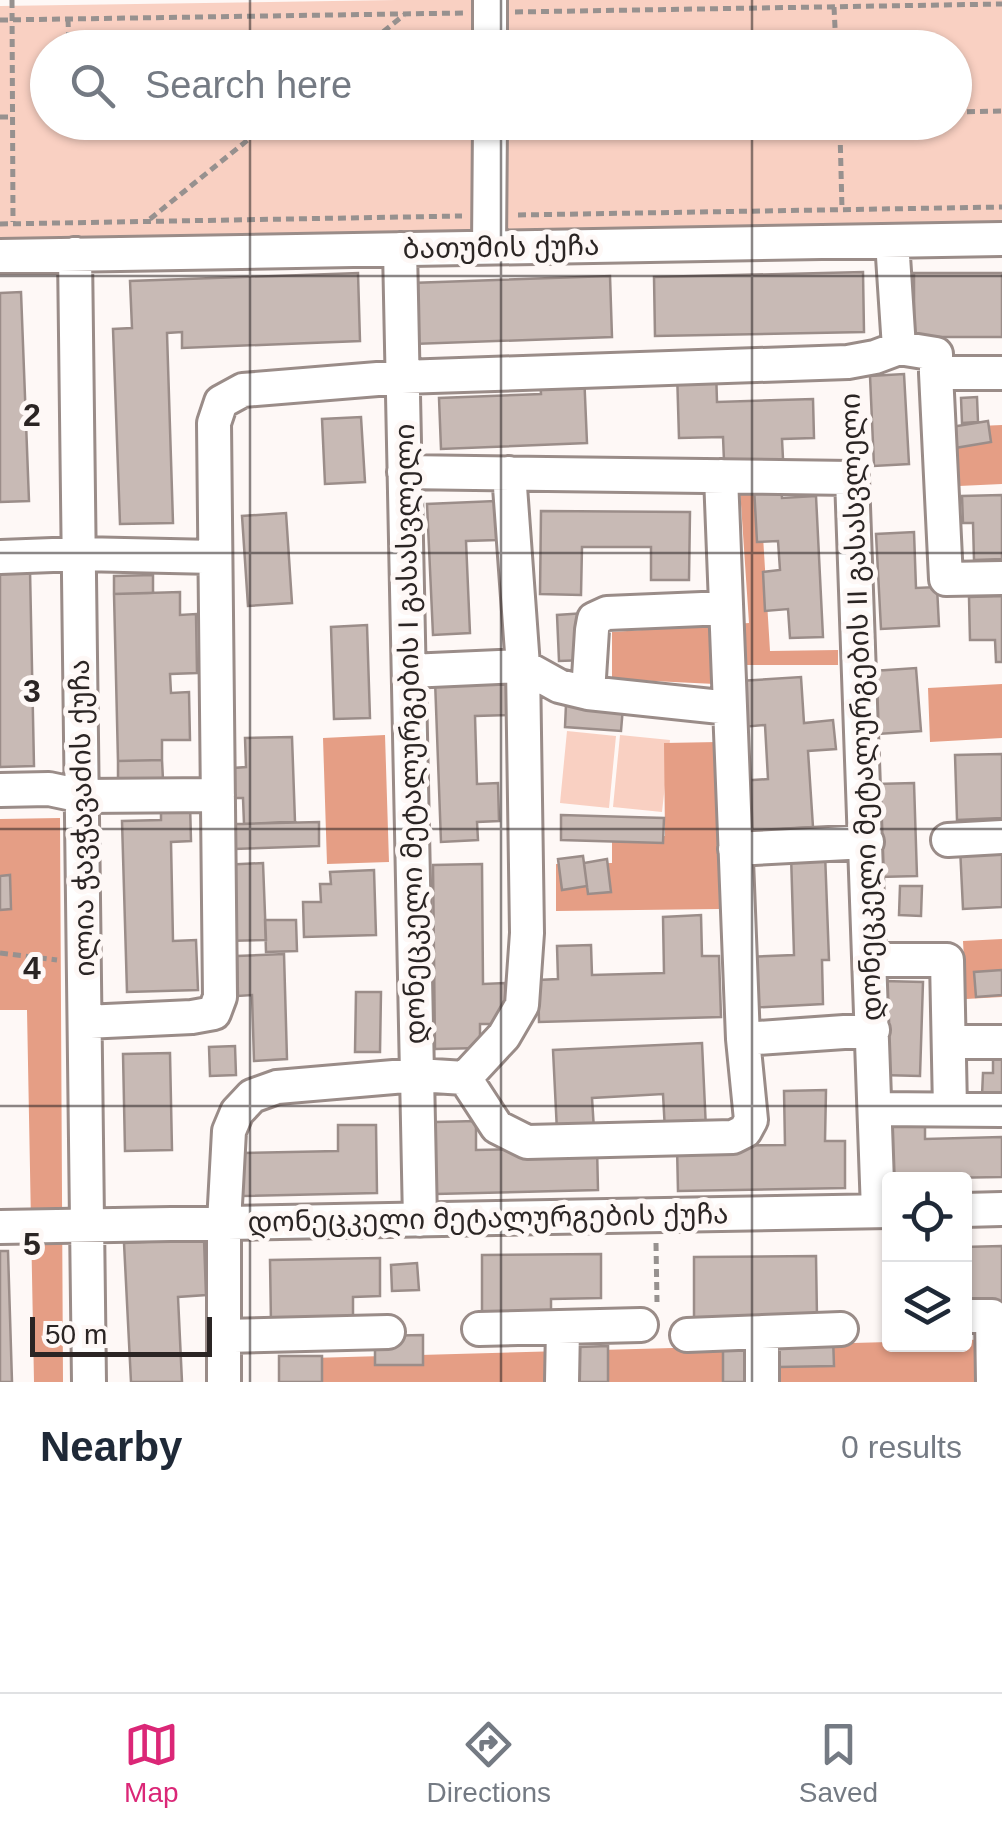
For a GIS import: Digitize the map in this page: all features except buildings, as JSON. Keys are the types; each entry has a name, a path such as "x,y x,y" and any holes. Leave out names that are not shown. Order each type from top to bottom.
{"street":[{"path":"490,0 490,30"},
{"path":"490,140 490,248"},
{"name":"ბათუმის ქუჩა","path":"6,255 1002,239"},
{"path":"892,240 899,348 936,354 946,579 1002,578"},
{"name":"დონეცკელი მეტალურგების I გასასვლელი","path":"400,249 420,1220"},
{"name":"ილია ჭავჭავაძის ქუჩა","path":"76,254 89,1382"},
{"name":"დონეცკელი მეტალურგების II გასასვლელი","path":"848,362 899,348"},
{"path":"84,1022 214,1013 220,997 214,423 221,402 243,390 402,377 848,362"},
{"path":"936,374 1002,372"},
{"path":"404,472 852,478"},
{"path":"224,1382 224,1223 229,1131 238,1112 252,1096 278,1087 417,1076 465,1078 504,1036 522,1005 527,933 524,666 509,473"},
{"path":"465,1078 498,1128 527,1142 733,1137 745,1131 751,1120 742,1038 721,476"},
{"name":"დონეცკელი მეტალურგების II გასასვლელი","path":"852,478 875,1109 882,1188"},
{"path":"0,557 216,557"},
{"path":"588,694 594,619 607,613 726,608"},
{"path":"409,671 524,666 559,686 588,694 730,708"},
{"path":"0,790 50,789 82,796 218,794"},
{"path":"0,811 47,810 82,796"},
{"path":"948,840 1002,837"},
{"path":"735,849 866,842"},
{"path":"870,960 947,960 950,1109"},
{"path":"742,1038 873,1030"},
{"path":"949,1042 1002,1042"},
{"path":"875,1109 1002,1110"},
{"path":"972,1210 1002,1209"},
{"name":"დონეცკელი მეტალურგების ქუჩა","path":"0,1226 882,1211"},
{"path":"479,1330 563,1327 649,1316"},
{"path":"986,1316 993,1382"},
{"path":"562,1382 563,1327"},
{"path":"687,1335 841,1329"},
{"path":"224,1336 388,1332"},
{"path":"762,1332 762,1382"}],"path":[{"path":"6,255 12,0"},
{"path":"834,7 835,30"},
{"path":"386,30 405,14"},
{"path":"68,20 68,30"},
{"path":"972,112 1002,112"},
{"path":"0,117 12,117"},
{"path":"148,221 248,140"},
{"path":"840,140 842,210"},
{"name":"დონეცკელი მეტალურგების II გასასვლელი","path":"848,362 852,478"},
{"path":"0,953 84,963"},
{"path":"649,1316 655,1215"}],"shaded area":[{"path":"397,0 1002,0 1002,224 0,242 0,6"},
{"path":"1002,425 1002,484 959,486 956,427"},
{"path":"760,487 770,651 838,650 838,665 716,665 715,684 612,679 612,632 749,623 740,489"},
{"path":"1002,684 1002,738 930,742 928,688"},
{"path":"567,731 616,736 609,808 560,803"},
{"path":"385,735 389,862 327,864 323,738"},
{"path":"620,735 670,740 662,812 613,807"},
{"path":"718,742 719,909 556,911 556,864 612,863 612,837 665,836 664,743"},
{"path":"60,818 63,1382 34,1382 27,1010 0,1010 0,819"},
{"path":"1002,939 1002,997 966,999 963,941"},
{"path":"1002,1339 1002,1382 312,1382 311,1358 882,1342 882,1352 972,1352 972,1340"}]}
